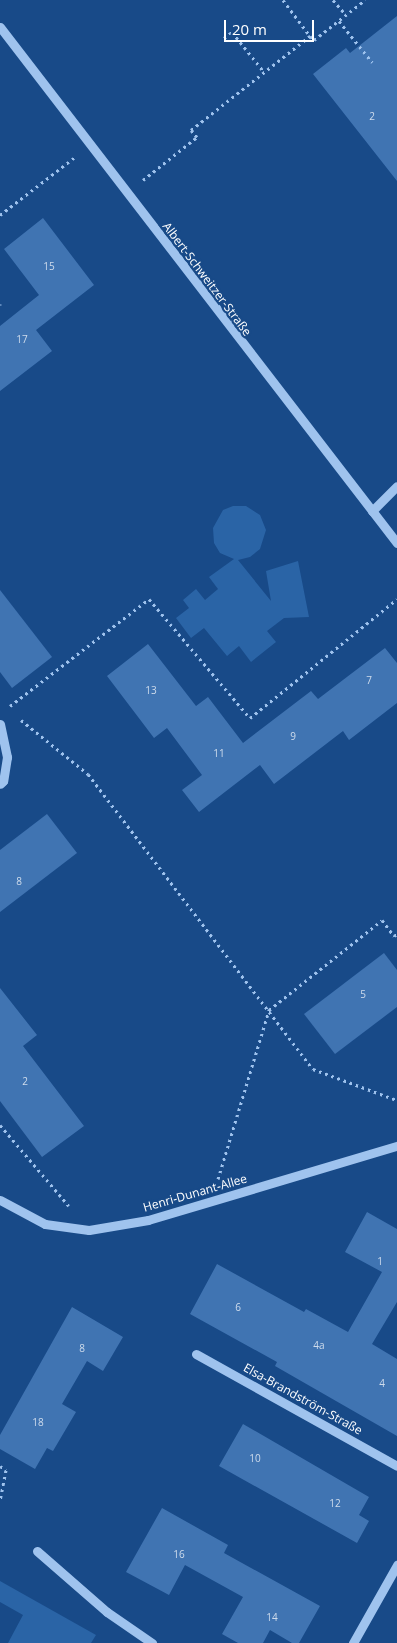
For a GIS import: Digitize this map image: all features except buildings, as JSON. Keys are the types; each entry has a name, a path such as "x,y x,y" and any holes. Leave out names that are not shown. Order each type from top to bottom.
{"street":[{"name":"Albert-Schweitzer-Straße","path":"0,28 397,543"},
{"path":"372,512 397,486"},
{"path":"0,724 7,757 4,781 0,784"},
{"name":"Henri-Dunant-Allee","path":"0,1200 45,1224 89,1230 148,1220 397,1146"},
{"name":"Elsa-Brandström-Straße","path":"196,1354 397,1466"},
{"path":"37,1551 107,1612 146,1641"},
{"path":"353,1643 397,1565"}],"path":[{"path":"283,0 314,40 365,0"},
{"path":"333,0 346,15"},
{"path":"339,21 372,62"},
{"path":"224,38 232,32 264,72"},
{"path":"127,193 197,137 191,130 310,36"},
{"path":"0,215 90,145"},
{"path":"397,599 250,718 150,599 7,709 88,774 313,1069 397,1100"},
{"path":"210,1202 269,1010 382,920 394,936 397,934"},
{"path":"0,1125 89,1230"},
{"path":"0,1466 6,1470 0,1500"}],"shaded area":[{"path":"233,506 246,506 260,515 266,530 260,549 250,557 238,560 271,601 266,571 298,561 309,617 284,618 267,631 276,642 251,662 239,646 227,656 204,628 191,638 176,618 189,608 183,600 196,589 205,600 218,589 209,577 234,559 220,553 214,543 213,528 223,510"},
{"path":"0,1581 96,1635 91,1643 8,1643 23,1615 0,1602"}]}
